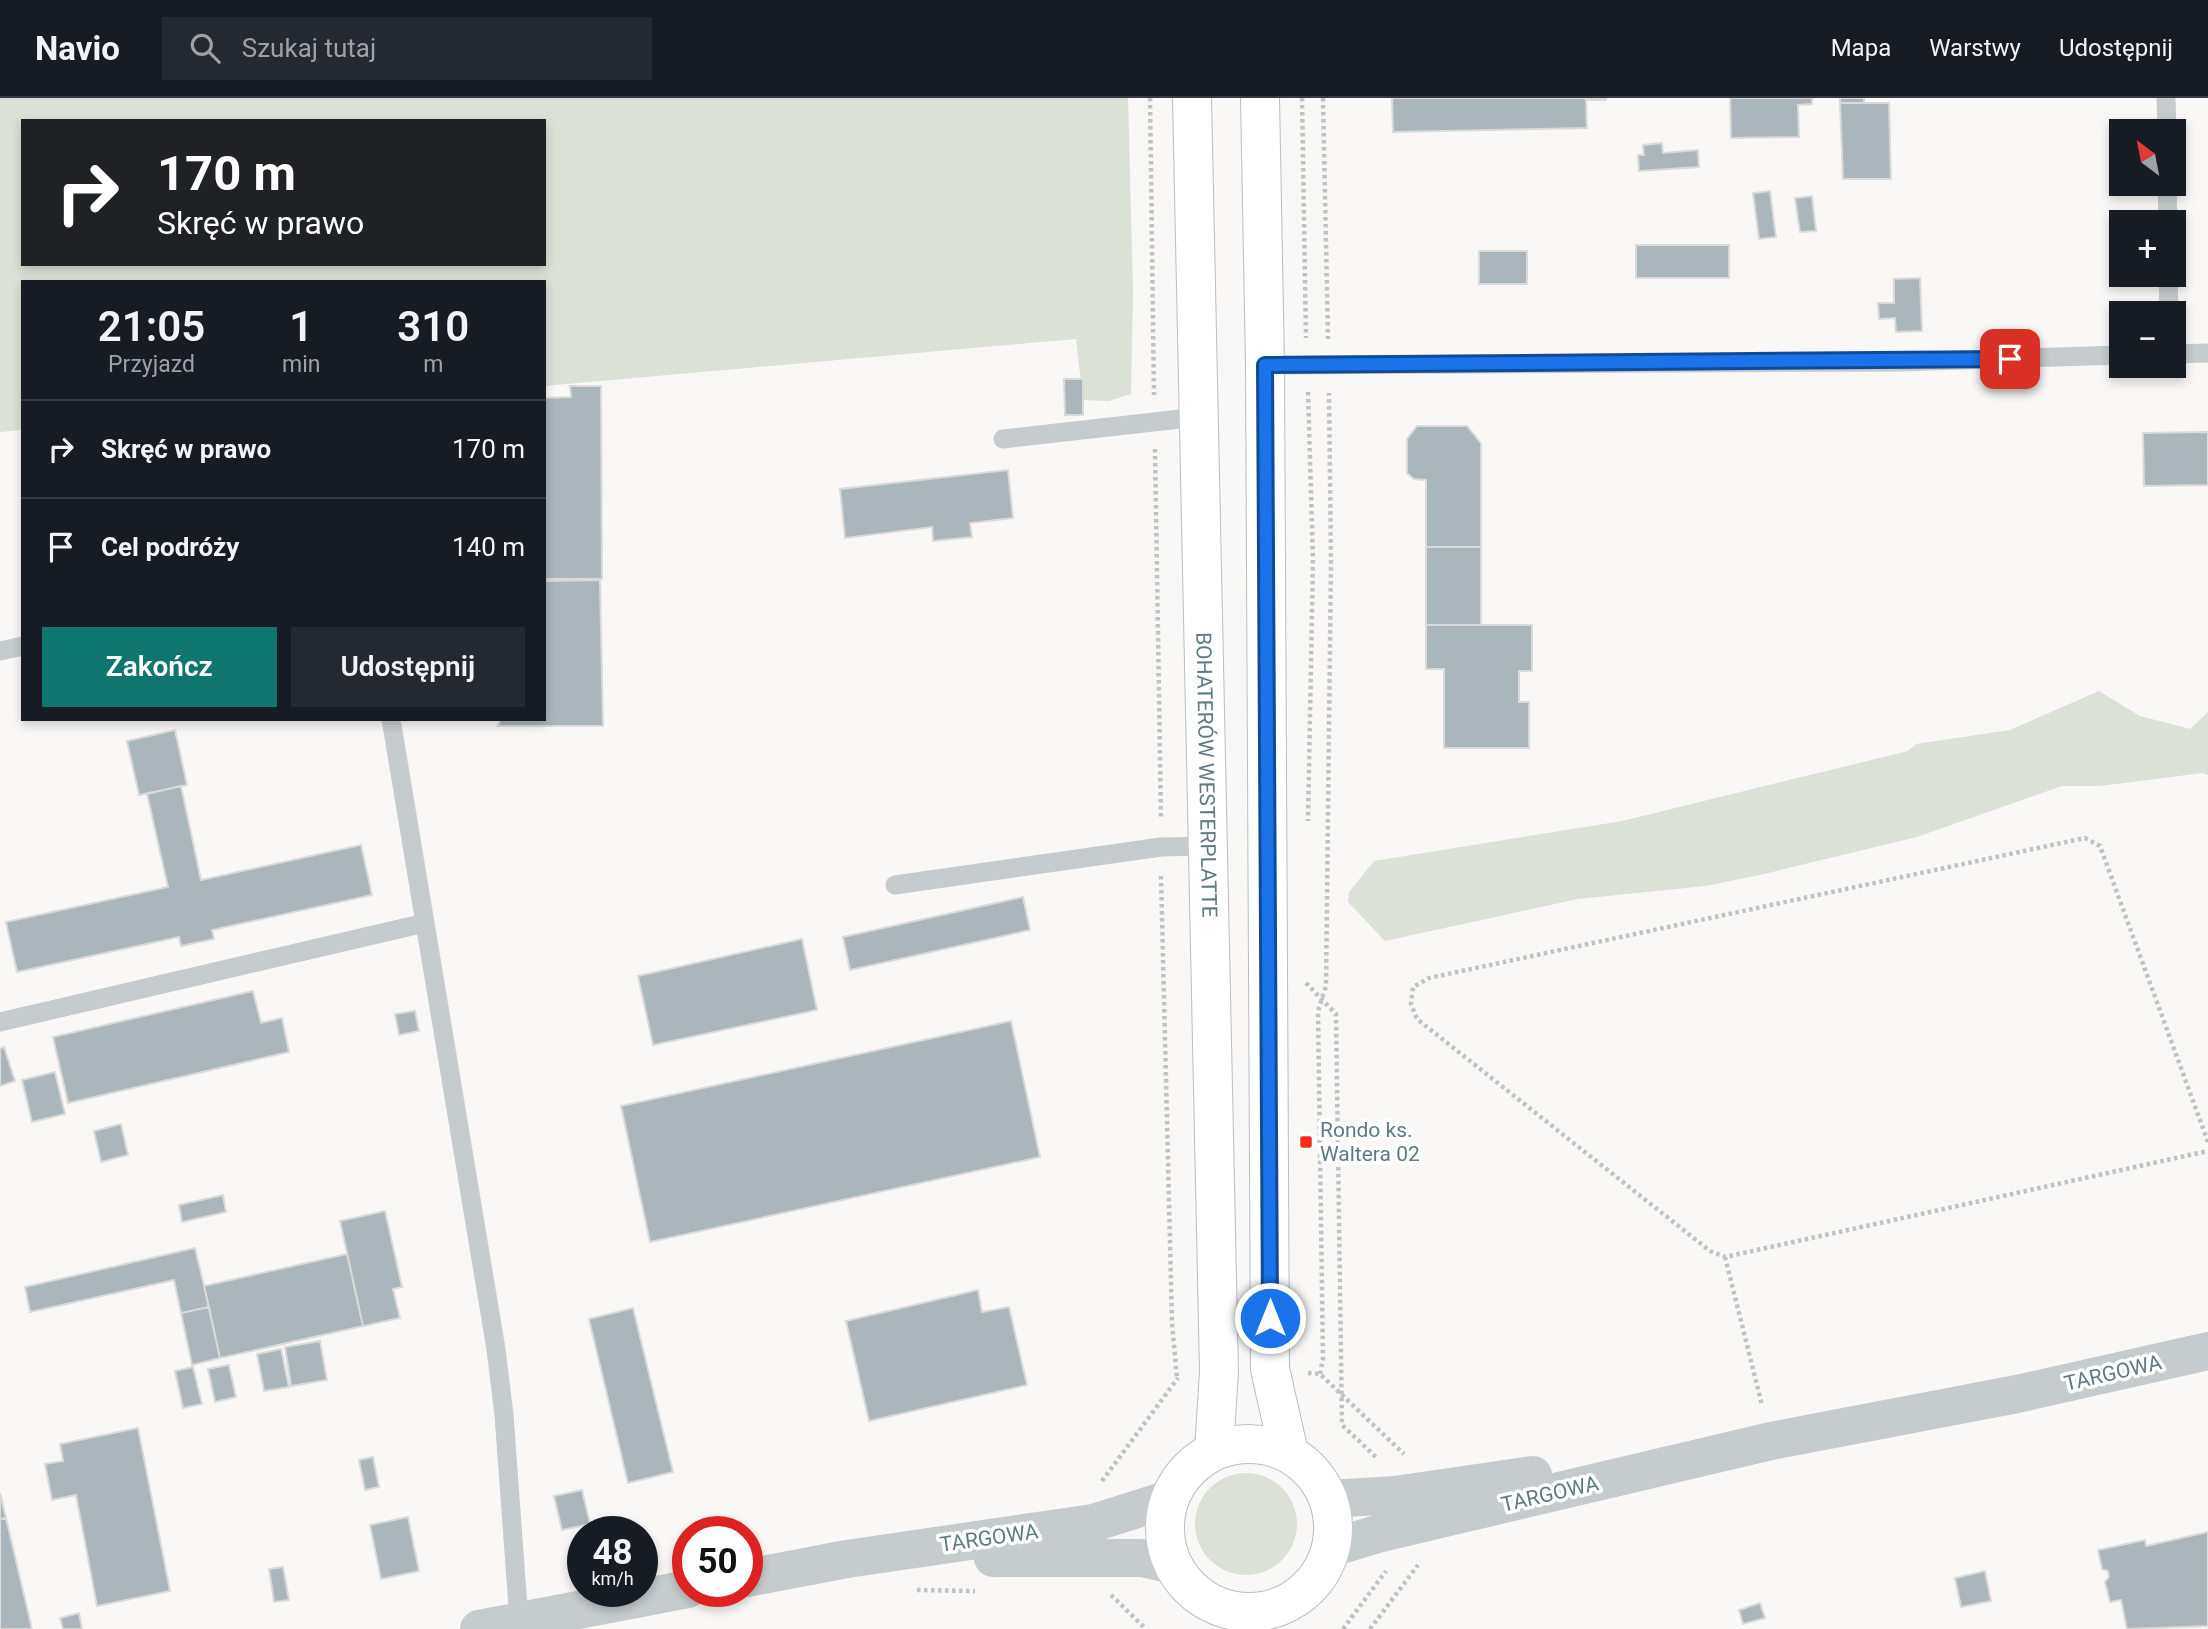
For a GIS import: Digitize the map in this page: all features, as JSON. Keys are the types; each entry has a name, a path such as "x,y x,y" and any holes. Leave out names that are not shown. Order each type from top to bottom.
{"main road":[{"name":"BOHATERÓW WESTERPLATTE","path":"1192,98 1219,1372 1214,1450"},
{"path":"1260,98 1265,365 1270,1369 1289,1453"},
{"path":"1252,1443 1289,1453 1313,1472 1329,1499 1334,1524 1331,1548 1322,1571 1282,1616 1268,1611 1213,1616 1182,1580 1173,1565 1164,1532 1169,1499 1186,1470 1214,1450 1252,1443"}],"street":[{"name":"TARGOWA","path":"1331,1548 1377,1534 1771,1441 2017,1394 2208,1352"},
{"name":"TARGOWA","path":"1329,1499 1395,1495 1771,1441"},
{"name":"TARGOWA","path":"763,1575 847,1559 1093,1523 1169,1499"},
{"name":"TARGOWA","path":"847,1559 1142,1558 1173,1565"},
{"path":"479,1629 672,1592"}],"lane":[{"path":"2166,98 2167,119"},
{"path":"2186,354 2208,353"},
{"path":"1265,365 1899,362 2109,355"},
{"path":"1003,439 1198,417"},
{"path":"0,652 21,647"},
{"path":"391,721 496,1349 504,1415 519,1620"},
{"path":"895,885 1161,847 1208,846"},
{"path":"0,1023 425,923"}],"path":[{"path":"1150,98 1161,847 1172,1323 1177,1379"},
{"path":"1302,98 1313,559 1308,832"},
{"path":"1320,1374 1323,1359 1318,1011 1326,986 1331,561 1323,98"},
{"path":"2208,1142 2100,846 2085,838 1429,978 1413,987 1411,1004 1417,1019 1710,1251 1726,1257 2208,1151"},
{"path":"1306,969 1305,982 1336,1014 1339,1393"},
{"path":"1726,1257 1771,1441"},
{"path":"1370,1629 1420,1561"}],"shaded area":[{"path":"0,98 1128,98 1133,291 1131,394 1109,401 1083,400 1076,339 546,386 546,280 21,280 21,430 0,432"},
{"path":"2099,691 2140,716 2190,729 2208,712 2208,775 2203,773 2100,786 2062,786 1917,837 1764,874 1706,886 1578,899 1385,941 1348,902 1349,892 1374,861 1622,821 1908,751 1916,744 2010,730"},
{"path":"1246,1473 1265,1477 1282,1488 1293,1505 1297,1524 1293,1543 1282,1560 1265,1571 1246,1575 1227,1571 1210,1560 1199,1543 1195,1524 1199,1505 1210,1488 1227,1477"}],"building":[{"path":"1392,98 1606,100 1586,100 1587,128 1393,132"},
{"path":"1730,98 1812,98 1812,104 1798,105 1799,137 1731,138"},
{"path":"1840,98 1864,98 1864,103 1840,103"},
{"path":"1840,103 1889,103 1891,179 1843,179"},
{"path":"1662,143 1663,153 1698,150 1699,167 1639,171 1638,155 1644,155 1643,145"},
{"path":"1770,191 1776,237 1759,239 1753,193"},
{"path":"1812,196 1816,231 1800,232 1795,198"},
{"path":"1636,245 1729,245 1729,278 1636,278"},
{"path":"1479,251 1527,251 1527,284 1479,284"},
{"path":"1920,278 1922,331 1896,332 1895,318 1879,319 1878,303 1894,303 1894,279"},
{"path":"1064,379 1083,379 1083,415 1065,415"},
{"path":"570,386 601,386 602,579 546,579 546,398 571,397"},
{"path":"1417,426 1467,426 1481,443 1481,547 1426,547 1426,480 1414,479 1407,473 1407,439"},
{"path":"2208,432 2208,485 2144,486 2143,433"},
{"path":"1008,470 1013,518 970,523 972,537 933,541 932,527 845,538 840,489"},
{"path":"1426,547 1481,547 1481,625 1426,625"},
{"path":"600,580 603,726 498,726 500,721 546,721 546,581"},
{"path":"1426,625 1532,625 1532,671 1519,671 1519,702 1529,702 1529,748 1444,748 1444,669 1426,669"},
{"path":"175,730 187,785 139,795 127,741"},
{"path":"181,786 201,880 361,845 372,895 212,930 214,939 181,946 179,937 17,972 6,922 168,887 147,794"},
{"path":"1023,897 1030,930 850,970 843,937"},
{"path":"802,939 817,1010 653,1045 638,976"},
{"path":"253,991 261,1023 282,1018 289,1052 68,1103 53,1037"},
{"path":"415,1011 419,1031 399,1035 395,1014"},
{"path":"1011,1021 1040,1157 650,1242 621,1106"},
{"path":"4,1047 15,1081 0,1086 0,1049"},
{"path":"55,1072 65,1114 32,1122 22,1080"},
{"path":"121,1124 128,1155 101,1162 94,1131"},
{"path":"223,1195 226,1212 182,1222 179,1205"},
{"path":"385,1211 402,1287 393,1289 400,1318 363,1326 340,1221"},
{"path":"195,1248 209,1307 181,1313 174,1280 30,1312 25,1287"},
{"path":"347,1254 363,1326 220,1358 204,1286"},
{"path":"978,1290 982,1312 1009,1307 1027,1385 869,1421 846,1321"},
{"path":"209,1307 220,1358 192,1365 181,1313"},
{"path":"633,1308 673,1472 628,1483 589,1319"},
{"path":"320,1341 327,1380 291,1386 285,1347"},
{"path":"281,1349 289,1387 264,1391 257,1354"},
{"path":"229,1365 236,1397 215,1402 208,1369"},
{"path":"193,1367 202,1404 183,1408 175,1371"},
{"path":"138,1428 170,1591 97,1606 76,1495 52,1500 45,1464 63,1461 60,1444"},
{"path":"373,1457 379,1487 365,1490 359,1460"},
{"path":"582,1490 588,1516 567,1516 567,1529 562,1530 554,1496"},
{"path":"0,1493 6,1518 0,1519"},
{"path":"408,1517 419,1571 381,1579 370,1525"},
{"path":"6,1518 32,1629 0,1629 0,1519"},
{"path":"2208,1532 2208,1626 2127,1629 2121,1600 2110,1602 2105,1582 2109,1577 2108,1571 2102,1569 2098,1550 2145,1540 2146,1546"},
{"path":"283,1567 289,1600 274,1602 269,1569"},
{"path":"1985,1571 1991,1601 1961,1607 1955,1578"},
{"path":"1760,1603 1765,1618 1743,1624 1739,1610"},
{"path":"79,1613 82,1629 63,1629 60,1618"}],"place":[{"name":"Rondo ks. Waltera 02","path":"1306,1142"}],"route":[{"path":"1270,1318 1265,365 1899,362 2010,359"}]}
